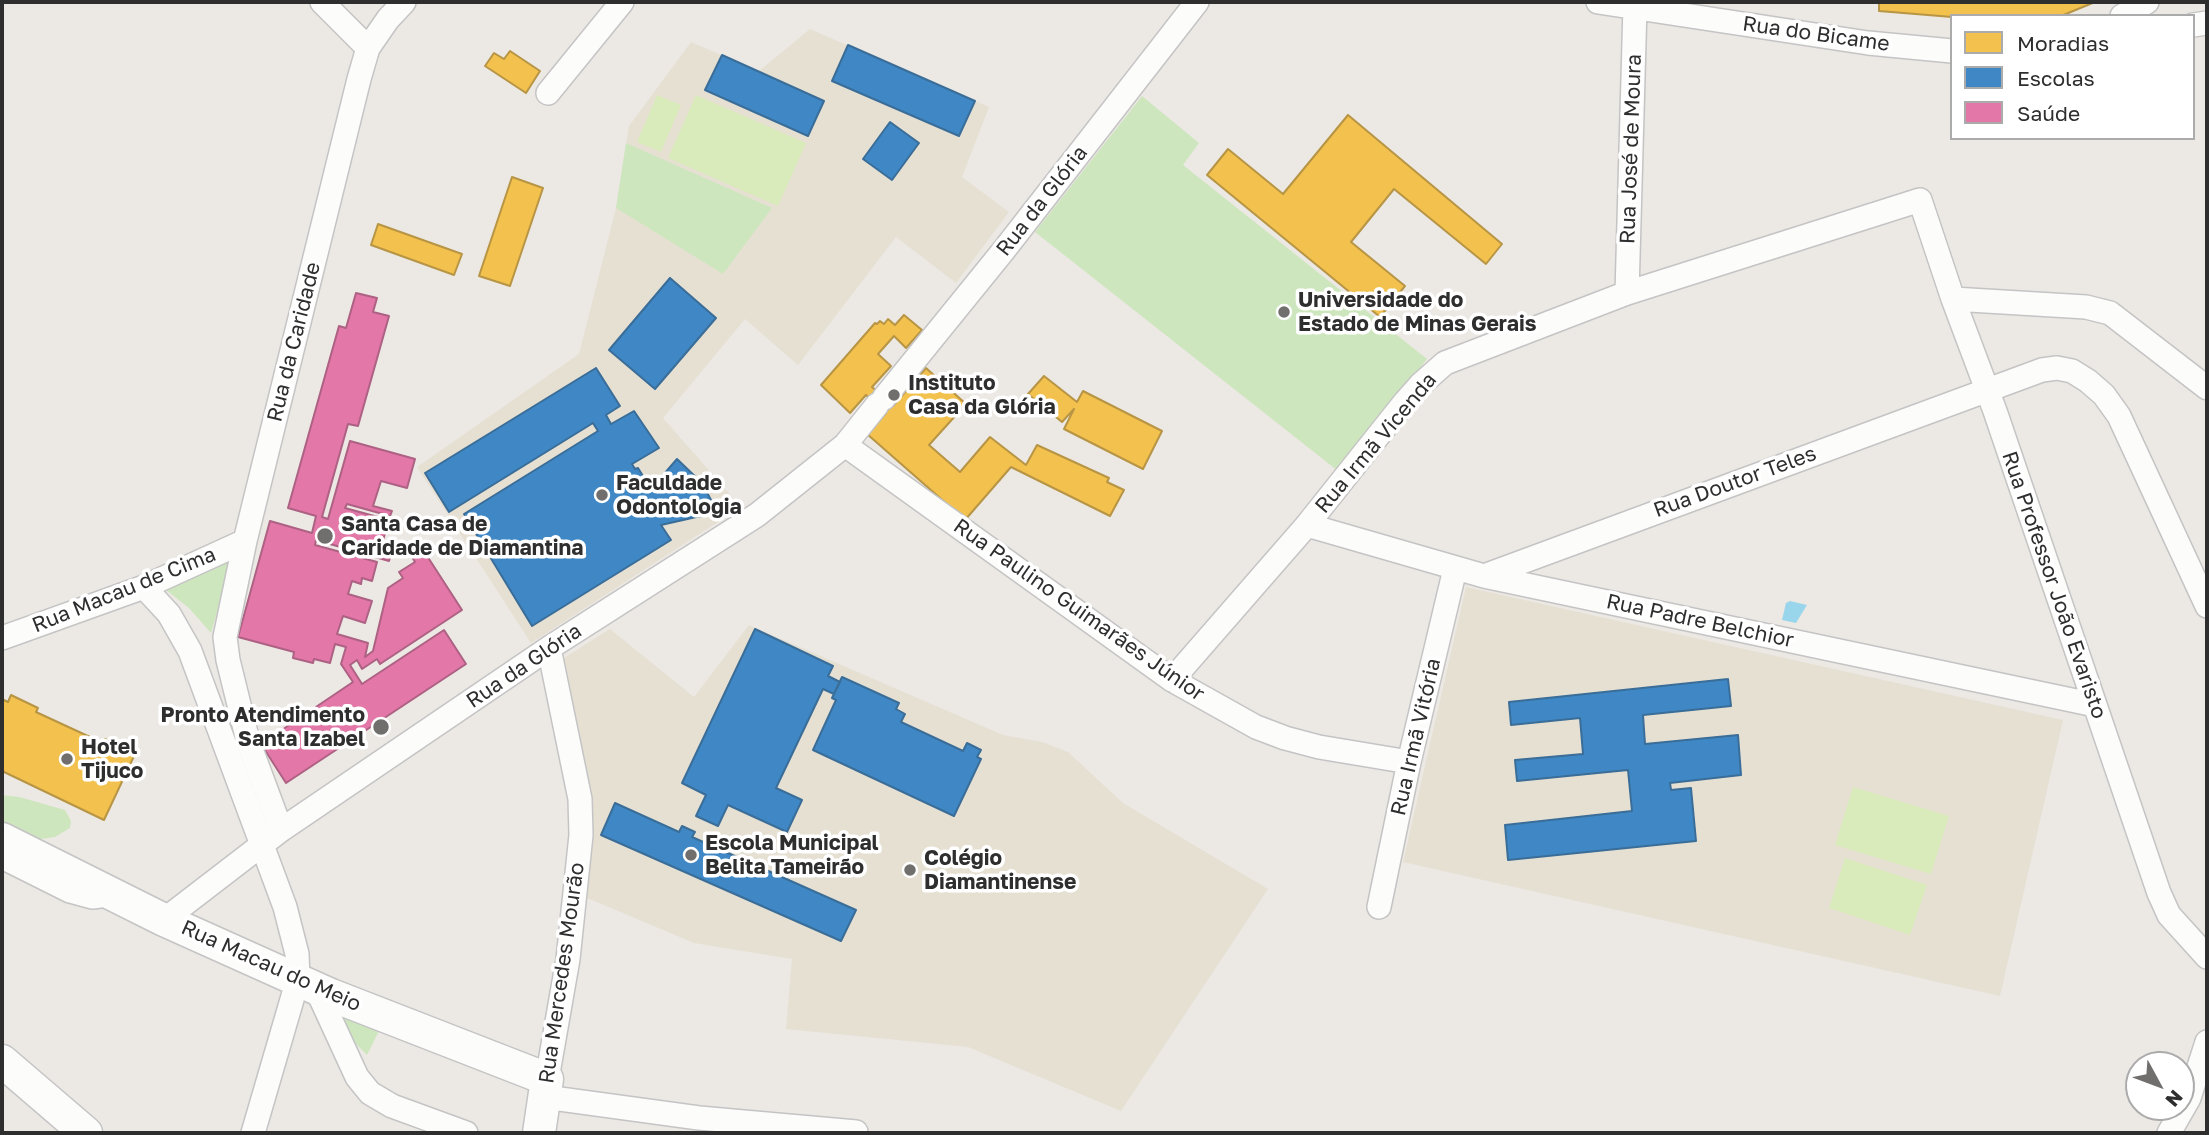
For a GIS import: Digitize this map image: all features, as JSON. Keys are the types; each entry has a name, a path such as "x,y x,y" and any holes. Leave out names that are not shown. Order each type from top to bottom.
{"main road":[{"name":"Rua Macau do Meio","path":"2,839 164,920 546,1088"},
{"path":"2,1060 86,1133"},
{"name":"Rua Mercedes Mourão","path":"540,1133 546,1088"}],"street":[{"path":"322,2 368,48 388,19 404,2"},
{"path":"548,93 622,2"},
{"name":"Rua da Glória","path":"164,920 281,831 549,648 757,515 845,445 1004,250 1197,2"},
{"name":"Rua do Bicame","path":"1598,2 1868,43 1950,51"},
{"path":"2126,14 2147,2"},
{"name":"Rua José de Moura","path":"1627,293 1634,6"},
{"name":"Rua da Caridade","path":"225,637 245,541 368,48"},
{"name":"Rua Irmã Vicenda","path":"1172,680 1307,524 1405,402 1445,363 1627,293 1920,200"},
{"name":"Rua Professor João Evaristo","path":"1920,200 2164,906 2175,923 2207,956"},
{"path":"1953,299 2086,307 2110,313 2207,388"},
{"name":"Rua Doutor Teles","path":"1484,576 2050,368 2073,371 2096,387 2111,404 2127,430 2207,606"},
{"name":"Rua Paulino Guimarães Júnior","path":"845,445 1172,680 1256,727 1285,738 1319,747 1409,762"},
{"name":"Rua Padre Belchior","path":"1307,524 1484,576 2095,705"},
{"name":"Rua Macau de Cima","path":"2,638 144,587 245,541"},
{"name":"Rua Irmã Vitória","path":"1379,907 1409,762 1455,569"},
{"path":"144,587 169,614 190,651 285,907 307,984 357,1077 370,1093 392,1106 466,1133"},
{"path":"190,651 225,637 248,741 281,831"},
{"name":"Rua Mercedes Mourão","path":"546,1088 568,959 581,835 580,799 549,648"},
{"path":"2,854 8,860 70,891 92,897 117,895"},
{"path":"253,1133 307,984"},
{"path":"2169,1133 2189,1098 2207,1042"},
{"path":"546,1088 699,1118 856,1132"}],"shaded area":[{"path":"810,29 989,107 962,177 1009,212 956,283 896,237 798,365 745,319 663,418 741,507 531,643 417,467 579,354 616,208 629,126 691,42 759,71"},
{"path":"1466,587 2063,720 2000,996 1403,862"},
{"name":"Colégio Diamantinense","path":"749,625 1003,735 1042,742 1068,752 1123,803 1268,889 1121,1111 968,1047 786,1029 792,959 694,943 580,895 559,661 610,629 694,697"}],"green space":[{"path":"657,95 681,105 661,152 637,142"},
{"path":"696,95 806,143 778,206 668,158"},
{"path":"1142,96 1199,143 1183,165 1427,359 1338,471 1035,232"},
{"path":"626,143 772,208 723,274 616,208"},
{"path":"232,559 211,633 189,608 166,590"},
{"path":"1853,787 1949,816 1931,874 1835,845"},
{"path":"2,795 65,810 71,821 70,828 55,837 27,841 2,828"},
{"path":"1845,858 1927,885 1910,935 1829,908"},
{"path":"330,1001 382,1025 367,1055 344,1032"}],"water":[{"path":"1790,601 1807,605 1796,623 1782,620 1786,603"}],"building: Moradias":[{"path":"1879,2 2095,2 2066,14 1950,14 1950,17 1879,11"},
{"path":"510,51 540,71 526,93 485,66 494,53 504,59"},
{"path":"1348,115 1502,244 1486,264 1394,189 1351,242 1405,286 1380,317 1207,175 1228,149 1283,194"},
{"path":"512,177 543,188 510,286 479,276"},
{"path":"378,224 462,254 454,275 371,245"},
{"path":"904,315 922,330 906,348 894,336 878,354 891,366 872,387 893,406 926,368 966,404 929,445 960,472 990,437 1026,465 1037,445 1109,478 1107,482 1124,490 1110,516 1011,467 965,520 867,434 886,413 866,395 850,413 821,385 875,323 880,321 884,324 888,319 895,325"},
{"path":"1044,376 1077,402 1083,391 1162,431 1143,469 1064,429 1074,409 1062,422 1028,394"},
{"name":"Hotel Tijuco","path":"11,695 38,708 36,712 103,743 105,739 135,754 104,820 2,771 2,699 8,702"}],"building: Escolas":[{"path":"848,45 975,101 959,136 832,81"},
{"path":"722,55 824,101 808,136 705,90"},
{"path":"890,122 919,143 892,180 863,159"},
{"path":"670,278 716,318 655,389 609,350"},
{"name":"Faculdade Odontologia","path":"596,368 620,406 606,415 611,424 634,411 659,448 632,464 635,469 638,468 651,489 677,459 702,483 714,513 661,525 671,540 532,626 464,514 598,431 593,423 449,512 425,473"},
{"path":"755,629 833,666 828,676 840,682 834,694 823,689 776,788 802,800 787,832 728,805 718,826 696,816 706,795 682,783"},
{"path":"842,677 899,703 896,709 905,714 901,722 963,751 967,743 981,750 977,757 981,759 954,816 813,750 836,700 832,698"},
{"path":"1728,679 1731,706 1643,715 1645,744 1738,735 1741,775 1670,783 1671,790 1691,788 1696,841 1508,860 1505,825 1632,811 1628,770 1517,781 1515,760 1583,754 1580,718 1511,725 1509,702"},
{"path":"615,803 679,832 682,826 695,832 692,837 856,910 841,941 601,835"}],"building: Saúde":[{"name":"Santa Casa de Caridade de Diamantina","path":"356,293 377,298 373,312 389,316 358,426 348,424 322,517 328,519 350,441 415,459 407,488 381,481 373,506 392,511 390,516 347,504 345,508 389,520 381,547 392,550 389,561 316,540 315,545 377,562 372,581 362,578 361,584 352,581 348,594 372,601 365,623 343,616 337,634 368,643 365,657 373,651 388,588 403,578 399,572 415,562 409,552 420,545 462,610 380,664 377,659 362,669 357,660 350,665 362,684 444,630 466,664 286,783 261,744 353,682 341,664 346,647 335,644 330,663 314,659 313,663 293,658 294,652 238,637 270,521 312,533 316,516 288,508 339,326 346,328"}],"place":[{"name":"Universidade do Estado de Minas Gerais","path":"1284,312"},
{"name":"Instituto Casa da Glória","path":"894,395"},
{"name":"Faculdade Odontologia","path":"602,495"},
{"name":"Santa Casa de Caridade de Diamantina","path":"325,536"},
{"name":"Pronto Atendimento Santa Izabel","path":"381,727"},
{"name":"Hotel Tijuco","path":"67,759"},
{"name":"Escola Municipal Belita Tameirão","path":"691,855"},
{"name":"Colégio Diamantinense","path":"910,870"}]}
